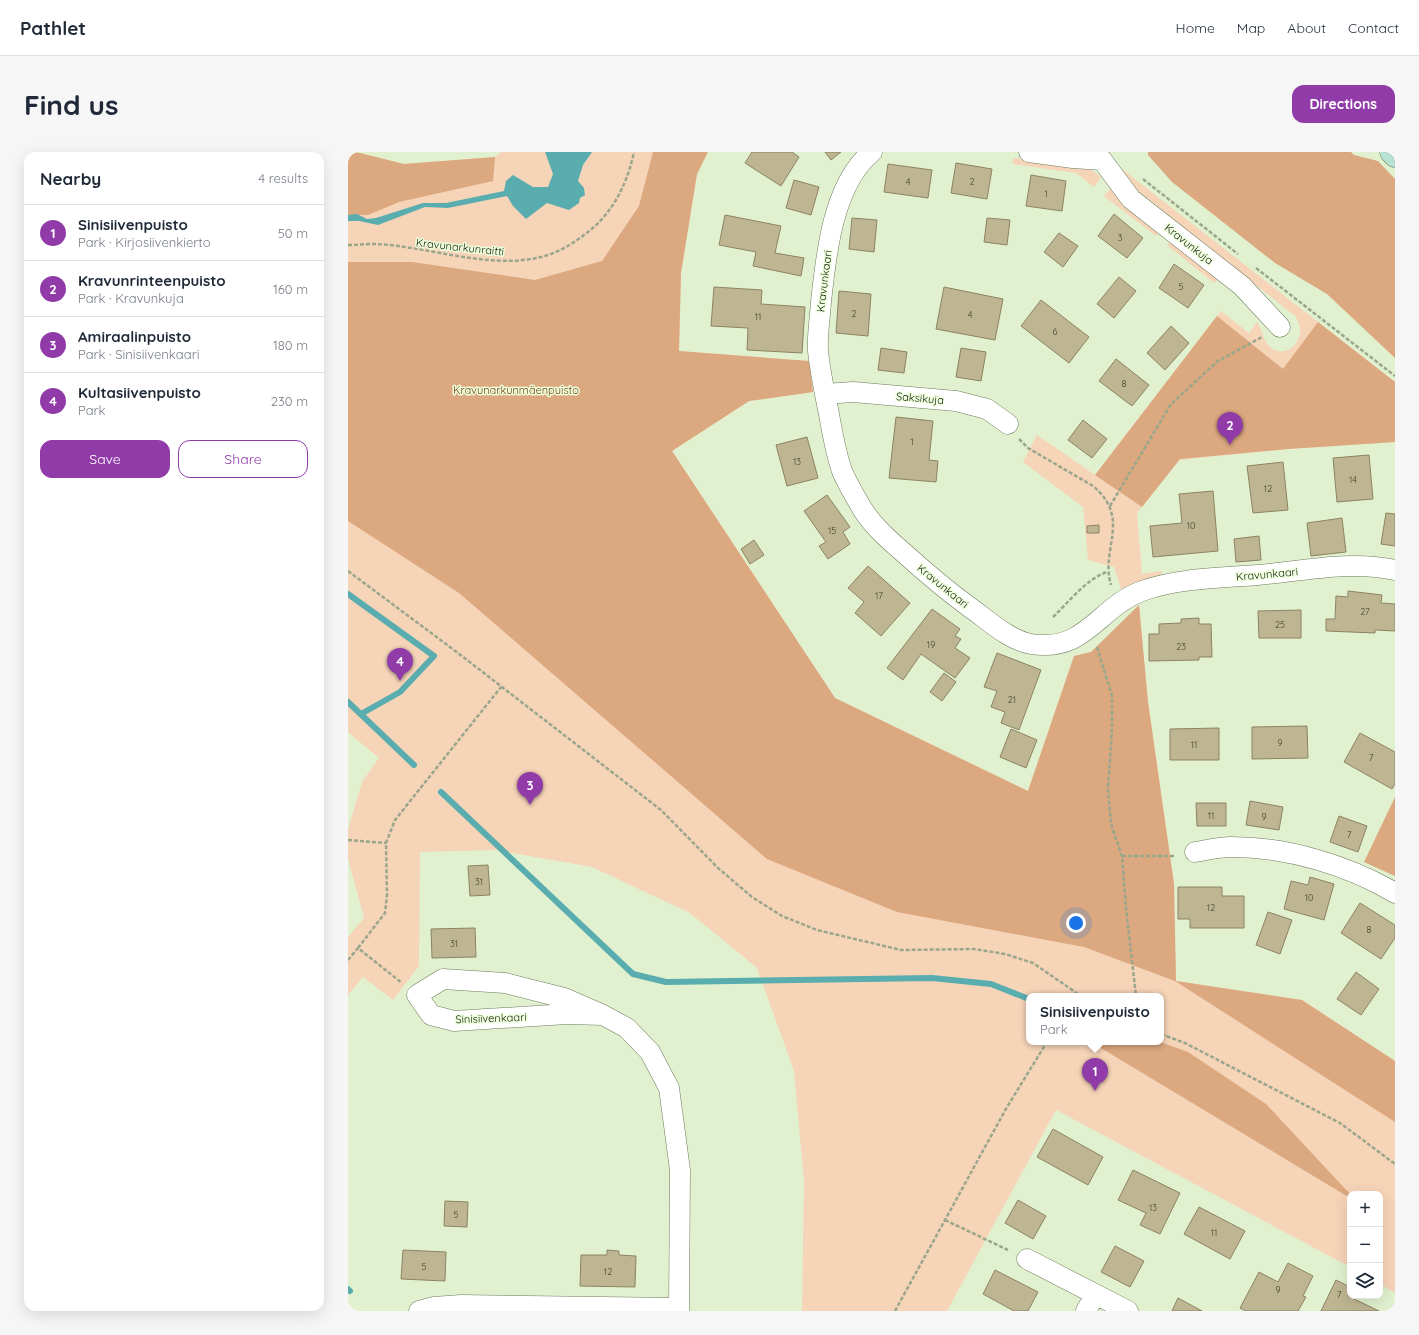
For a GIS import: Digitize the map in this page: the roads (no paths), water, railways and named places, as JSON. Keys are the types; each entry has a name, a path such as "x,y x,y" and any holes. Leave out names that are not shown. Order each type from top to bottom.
{"street":[{"name":"Kravunkaari","path":"872,152 859,164 847,187 833,224 825,268 818,348 834,444 842,472 865,513 879,530 933,580 1011,636 1029,644 1062,644 1089,630 1117,605 1140,592 1172,583 1343,567 1379,566 1395,570"},
{"path":"1029,152 1073,158 1105,156"},
{"path":"1391,152 1395,156"},
{"name":"Kravunkuja","path":"1105,156 1131,199 1242,286 1280,327"},
{"name":"Saksikuja","path":"825,394 853,392 956,401 987,409 1008,424"},
{"path":"1195,852 1231,847 1298,854 1358,874 1395,893"},
{"name":"Sinisiivenkaari","path":"603,1015 567,1014 454,1021 431,1015 417,995 443,979 505,983 564,998 603,1015 627,1028 650,1052 669,1088 680,1170 679,1310"},
{"path":"1027,1259 1091,1303 1128,1311"},
{"path":"419,1311 434,1307 461,1306 679,1310"}],"water":[{"path":"545,152 592,152 583,165 578,181 584,188 585,195 580,198 579,203 569,210 547,203 526,219 513,206 507,196 448,208 425,207 378,225 359,221 348,221 348,215 357,214 367,219 376,218 423,203 446,203 504,191 506,181 513,175 533,187 548,187 553,174"}],"waterway":[{"path":"348,594 434,656 400,692 361,714"},
{"path":"348,702 414,765"},
{"path":"441,792 633,974 666,982 932,978 991,984 1026,998"}],"place":[{"name":"Kravunrinteenpuisto","path":"1230,445"},
{"name":"Kultasiivenpuisto","path":"400,681"},
{"name":"Amiraalinpuisto","path":"530,805"},
{"name":"Sinisiivenpuisto","path":"1095,1091"}],"park label":[{"name":"Kravunarkunmäenpuisto","path":"516,390"}]}
